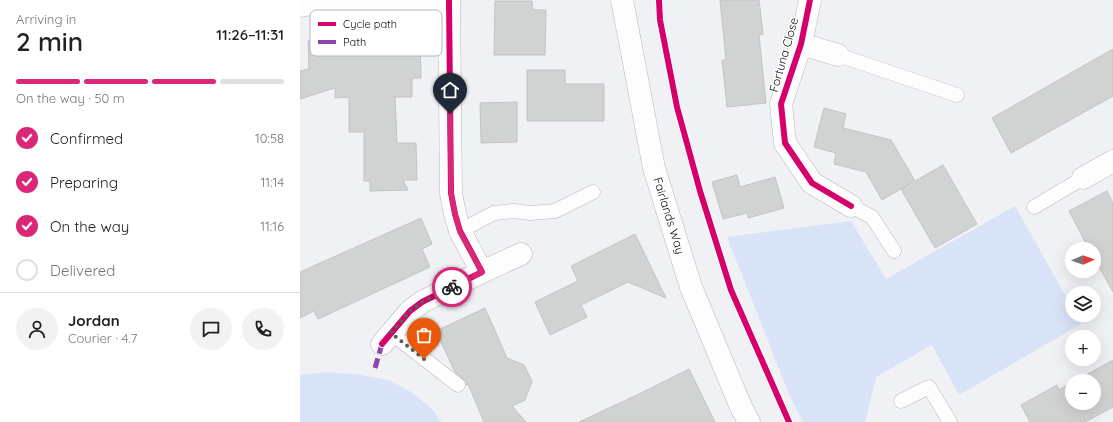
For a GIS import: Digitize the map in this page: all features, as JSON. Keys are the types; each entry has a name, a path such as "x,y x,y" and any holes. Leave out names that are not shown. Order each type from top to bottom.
{"street":[{"name":"Fairlands Way","path":"622,0 654,168 692,286 741,407 749,422"},
{"name":"Fortuna Close","path":"810,0 801,44 781,104 785,143 812,184 851,206"},
{"path":"300,6 318,3 345,2 449,2 451,193 460,232 482,272"},
{"name":"Fortuna Close","path":"801,44 838,54"},
{"path":"1084,178 1113,161"},
{"path":"387,339 410,311 422,302 521,254"}],"lane":[{"path":"838,54 957,95"},
{"path":"1034,207 1084,178"},
{"path":"460,232 494,213 514,210 530,213 555,211 593,192"},
{"path":"851,206 872,217 894,251"},
{"path":"387,339 458,385"},
{"path":"901,401 930,387 950,422"}],"shaded area":[{"path":"1015,206 1065,295 1065,322 1080,322 1081,324 1071,330 1065,330 1065,333 959,395 932,345 876,377 865,422 803,422 789,394 727,237 851,221 886,279"},
{"path":"327,372 361,375 388,380 413,393 433,410 441,422 300,422 300,375"}],"building":[{"path":"720,0 759,0 763,34 759,35 766,103 727,107 722,60 726,60"},
{"path":"495,1 532,1 533,10 546,10 545,55 494,55"},
{"path":"308,41 310,41 310,56 420,56 421,78 412,78 412,97 395,97 397,143 416,143 417,180 403,180 408,190 370,191 370,181 364,181 364,132 349,132 349,97 335,98 335,88 300,99 300,71 309,69"},
{"path":"1113,49 1113,96 1011,153 992,118"},
{"path":"527,70 565,70 565,84 604,84 604,121 527,121"},
{"path":"517,102 517,142 481,143 480,103"},
{"path":"824,108 846,114 843,128 891,140 915,181 943,165 977,224 935,248 901,189 911,183 882,200 866,172 834,164 836,153 814,147"},
{"path":"737,175 740,187 775,177 784,208 748,218 747,213 723,219 712,182"},
{"path":"1107,191 1113,203 1113,292 1101,271 1101,242 1085,242 1069,211"},
{"path":"421,218 432,244 422,249 430,267 318,319 314,311 300,318 300,272"},
{"path":"635,234 666,298 628,282 581,305 587,317 550,335 535,302 578,281 571,266"},
{"path":"485,308 507,358 524,365 532,381 525,400 512,406 526,422 484,422 468,384 466,385 466,381 455,372 436,331"},
{"path":"1113,360 1113,407 1085,422 1030,422 1021,405 1057,385 1059,390 1065,386 1065,410 1101,410 1101,374 1088,374"},
{"path":"689,369 715,422 579,422 641,393"}],"marked path":[{"path":"375,368 382,344"}],"cycle path":[{"path":"382,344 410,311 422,302 482,272 460,231 451,193 449,0"},
{"path":"659,0 660,20 677,107 700,191 731,290 789,422"},
{"path":"810,0 801,44 781,104 785,143 812,183 851,206"}],"way so far":[{"path":"424,359 391,333 410,311 422,302 452,287"}],"route":[{"path":"450,114 451,193 455,214 460,232 482,272 452,287"}]}
